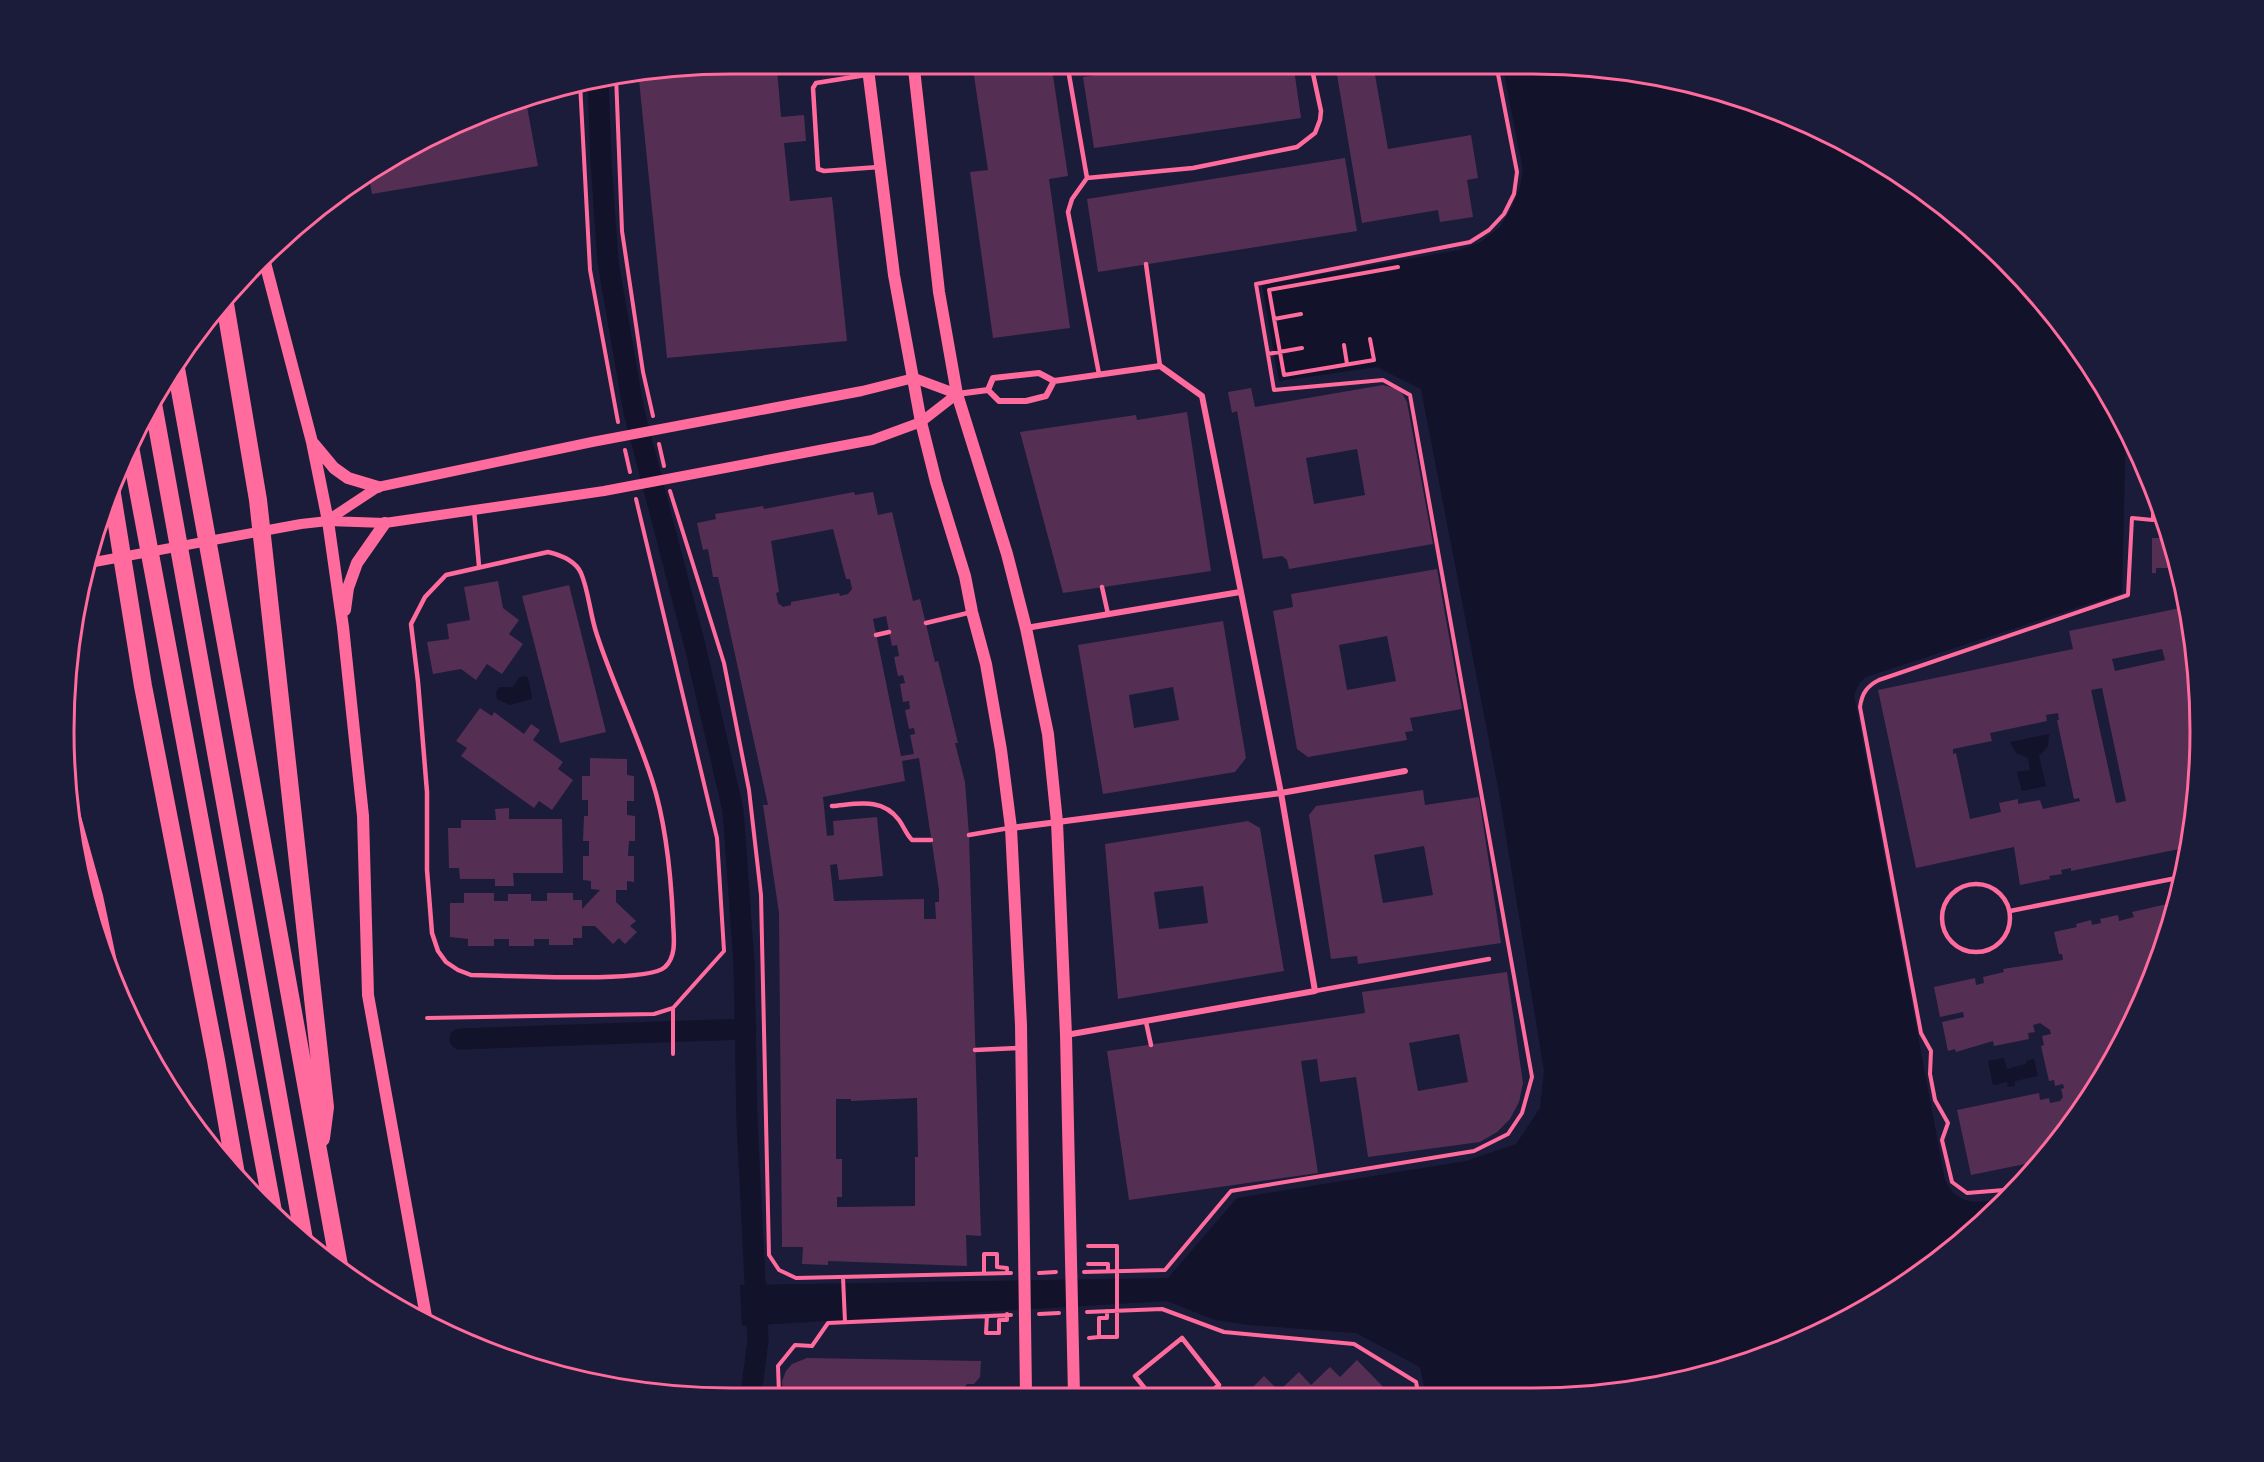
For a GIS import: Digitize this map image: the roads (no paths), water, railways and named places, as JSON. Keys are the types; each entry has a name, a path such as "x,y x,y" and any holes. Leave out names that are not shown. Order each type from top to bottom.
{"highway":[{"path":"226,310 258,500 325,1107 319,1157"},
{"path":"177,377 338,1258"},
{"path":"155,415 302,1229"},
{"path":"132,460 271,1201"},
{"path":"114,505 143,686 234,1161"}],"main road":[{"path":"868,74 894,275 921,422 936,482 965,576 986,664 1002,750 1011,828 1021,1048 1026,1388"},
{"path":"915,74 939,292 957,394 1007,554 1026,628 1048,734 1057,822 1066,1035 1074,1388"},
{"path":"266,266 312,442 328,521 343,627 363,816 368,995 425,1313"},
{"path":"312,442 333,468 348,478 378,487"},
{"path":"343,627 348,588 357,563 386,523"},
{"path":"85,854 103,926"}],"street":[{"path":"988,390 993,378 1007,375 1039,373 1054,381 1160,366 1202,396 1281,793 1315,991 1066,1035"},
{"path":"328,521 378,487 592,442 861,391 914,378 957,394 988,390"},
{"path":"988,390 999,401 1026,401 1046,396 1054,381"},
{"path":"96,562 301,524 328,521 386,523 604,491 872,440 921,422 957,394"},
{"path":"1026,628 1240,592"},
{"path":"1011,828 1281,793 1405,771"}],"lane":[{"path":"859,74 816,83 813,88 818,169 824,171 880,166"},
{"path":"1069,74 1087,178 1072,199 1068,212 1099,374"},
{"path":"1087,178 1192,168 1297,147 1315,133 1320,120 1321,111 1313,74"},
{"path":"1146,264 1160,366"},
{"path":"474,510 479,566"},
{"path":"548,552 562,556 574,564 581,573 597,635 653,781 666,847 672,898 674,952 666,967 654,974 585,978 471,975 446,962 438,951 432,933 427,870 427,792 411,624 425,597 446,575 479,566 548,552"},
{"path":"1102,587 1108,614"},
{"path":"926,623 972,612"},
{"path":"876,635 889,632"},
{"path":"832,806 879,804 890,810 912,840 932,840"},
{"path":"969,835 1011,828"},
{"path":"2010,911 2173,879"},
{"path":"1978,883 1999,892 2010,911 2007,934 2000,943 1979,952 1958,947 1943,929 1941,918 1943,907 1957,889 1967,884 1978,883"},
{"path":"1315,991 1489,959"},
{"path":"1146,1022 1151,1045"},
{"path":"975,1050 1021,1048"},
{"path":"1145,1388 1135,1376 1182,1338 1219,1385 1215,1388"}],"waterway":[{"path":"598,87 608,262 634,412 695,646 733,810 744,964 747,1121 758,1341 752,1388"},
{"path":"460,1039 746,1029"}]}
